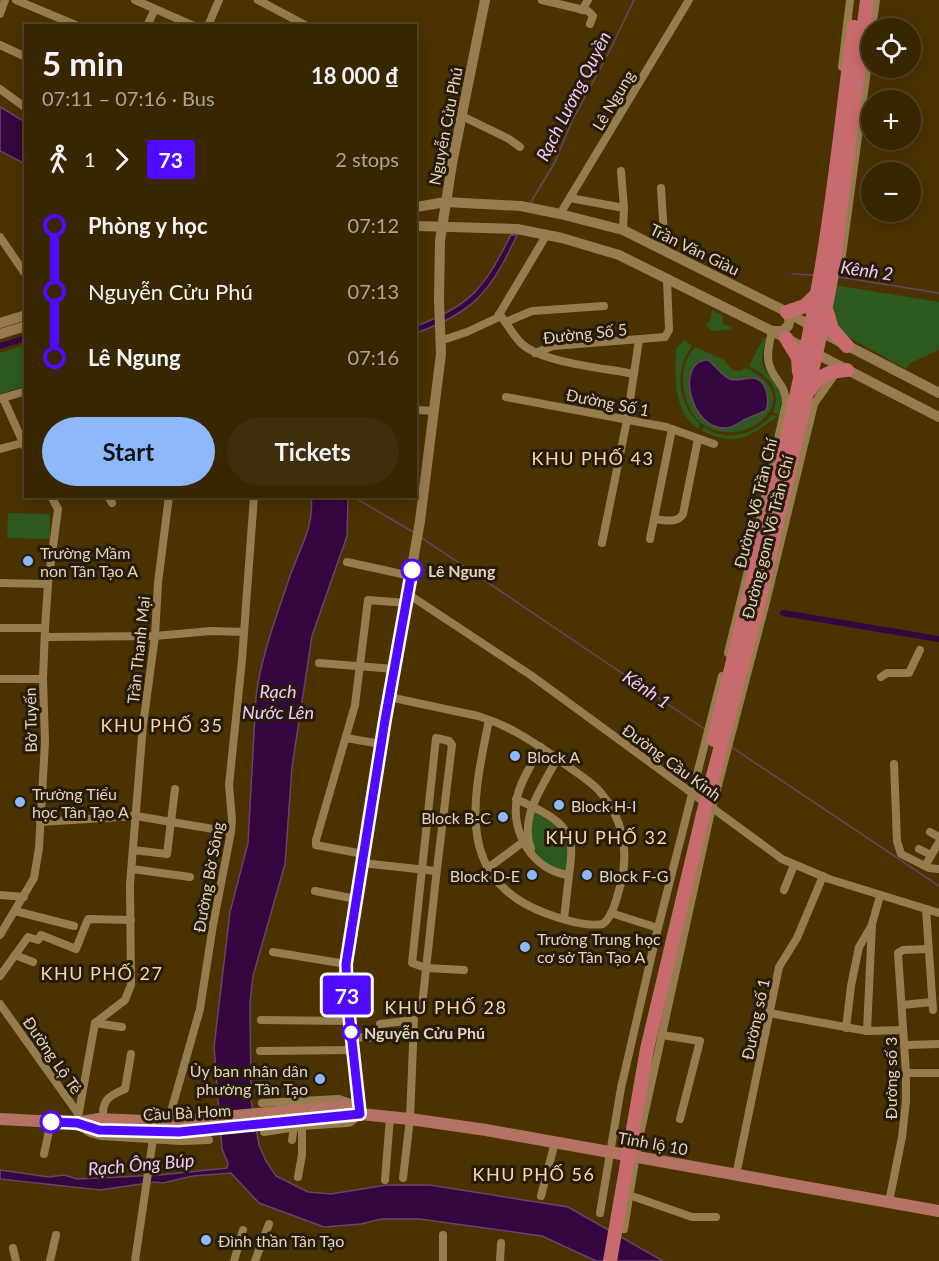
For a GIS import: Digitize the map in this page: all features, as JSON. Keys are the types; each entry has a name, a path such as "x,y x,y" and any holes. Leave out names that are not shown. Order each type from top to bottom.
{"highway":[{"name":"Đường Võ Trần Chí","path":"723,722 759,601 809,393 812,352 824,278 858,0"},
{"name":"Đường Võ Trần Chí","path":"824,278 851,154 867,0"},
{"path":"785,311 805,306 824,278"},
{"path":"824,278 828,319 836,334 848,346"},
{"path":"786,338 798,358 800,382"},
{"name":"Đường Võ Trần Chí","path":"723,722 783,440 800,382 812,352"},
{"path":"809,393 816,381 824,375 843,368"},
{"path":"600,1261 642,1048 723,722"},
{"path":"610,1261 642,1048"}],"main road":[{"name":"Nguyễn Cửu Phú","path":"360,1114 351,1037 346,964 420,521 440,341 439,253 442,227 485,0"},
{"name":"Trần Văn Giàu","path":"417,207 446,202 521,206 623,230 785,311 939,393"},
{"path":"417,226 517,229 547,234 619,255 939,417"},
{"path":"772,331 780,332 788,326 788,316 785,311"},
{"path":"0,323 24,316"},
{"path":"0,334 24,327"},
{"path":"843,368 832,358 833,351 840,345 848,346"},
{"name":"Tỉnh lộ 10","path":"345,1110 610,1151 939,1211"},
{"name":"Cầu Bà Hom","path":"100,1121 170,1122 345,1110"},
{"path":"0,1119 51,1122 77,1118 100,1121"}],"street":[{"path":"0,14 5,0"},
{"path":"16,0 73,24"},
{"path":"135,0 189,24"},
{"path":"209,24 219,0"},
{"path":"258,0 303,24"},
{"path":"543,0 593,15 590,24"},
{"path":"582,10 588,0"},
{"name":"Lê Ngung","path":"560,214 689,0"},
{"path":"824,278 850,0"},
{"path":"873,18 876,0"},
{"path":"148,24 155,9"},
{"path":"0,45 24,56"},
{"path":"851,154 864,78"},
{"path":"0,89 24,107"},
{"path":"462,116 520,147"},
{"path":"621,171 623,230"},
{"path":"661,188 664,251"},
{"path":"570,198 624,208"},
{"path":"440,341 490,322 499,314 547,234"},
{"path":"0,237 24,272"},
{"name":"Đường Số 5","path":"535,352 553,346 661,339 668,334 667,279"},
{"path":"506,322 532,311 603,306"},
{"path":"499,314 519,341 535,352 553,358 634,374"},
{"name":"Đường gom Võ Trần Chí","path":"772,331 768,360 772,373 786,394 783,440"},
{"path":"602,543 627,420 639,340"},
{"name":"Đường gom Võ Trần Chí","path":"723,722 814,404 829,380 843,368"},
{"path":"0,449 24,445 1,399 24,393"},
{"name":"Đường Số 1","path":"506,397 672,429 714,444"},
{"path":"417,410 434,411"},
{"path":"650,539 672,429"},
{"path":"655,519 681,518 701,440"},
{"name":"Bờ Tuyến","path":"0,935 34,878 45,742 43,679 48,585 58,509 52,498"},
{"name":"Trần Thanh Mại","path":"95,1023 125,1000 131,985 130,920 133,850 143,725 155,636 158,583 169,498"},
{"name":"Đường Bờ Sông","path":"100,1121 170,1114 200,1009 231,832 229,785 254,498"},
{"path":"348,561 411,576"},
{"path":"0,583 48,585"},
{"path":"407,599 368,600 355,705 316,845 363,858 436,871"},
{"name":"Đường Cầu Kinh","path":"407,599 532,676 773,853 794,865 822,876 939,913"},
{"path":"0,628 155,636 211,631 244,632"},
{"path":"881,677 887,673 909,673 920,650"},
{"path":"319,663 394,669"},
{"path":"0,679 43,679"},
{"path":"389,697 489,720 510,728 541,747 600,791 612,810 625,845 623,871 611,913 603,924 596,925 564,919 530,907 502,887 488,868 477,837 475,818 478,780 489,720"},
{"path":"346,738 381,744"},
{"path":"422,1006 426,968 432,913 436,871 452,745 449,741 436,738 412,963 426,968 464,970"},
{"path":"541,747 519,790 516,799 516,819 524,842 533,856 549,870 569,875"},
{"path":"533,856 529,844 532,806 557,759"},
{"path":"894,764 897,841 901,854 925,866 939,868"},
{"path":"433,770 449,772"},
{"path":"133,850 167,854 175,789"},
{"path":"516,799 552,816 569,838 571,847 564,919"},
{"path":"600,1213 621,1088 658,928 703,801"},
{"path":"624,1229 636,1156 662,1035 703,801"},
{"path":"428,813 443,815"},
{"path":"40,822 136,816 231,832"},
{"path":"930,832 939,837"},
{"path":"488,868 524,842"},
{"path":"925,866 939,842"},
{"path":"919,849 931,855"},
{"path":"784,890 794,865"},
{"path":"132,868 190,877"},
{"name":"Đường số 1","path":"736,1175 779,967 797,938 822,876"},
{"path":"315,891 356,899"},
{"path":"0,896 24,897"},
{"path":"867,1031 872,924 880,896"},
{"path":"902,1005 933,1006 927,949 926,909"},
{"path":"417,910 432,913"},
{"path":"15,911 74,926"},
{"path":"611,913 658,928"},
{"path":"0,976 28,937 38,940 40,935 76,949 88,919 130,920"},
{"path":"846,1028 859,947 872,924"},
{"name":"Đường số 3","path":"889,1202 902,1137 906,1101 905,1045 898,953 927,949"},
{"path":"273,952 346,964"},
{"path":"15,955 33,962"},
{"name":"Đường Lộ Tẻ","path":"0,1004 77,1118"},
{"path":"769,1014 867,1031 903,1030"},
{"path":"261,1020 350,1021"},
{"path":"351,1037 381,1038 380,1024 414,1020 410,1119 403,1178"},
{"path":"122,1027 95,1023 77,1118 90,1133 97,1136 185,1141 209,1140"},
{"path":"662,1035 700,1041 680,1119"},
{"path":"905,1045 939,1044"},
{"path":"260,1051 353,1050"},
{"path":"100,1121 103,1106 108,1097 125,1089 131,1054"},
{"path":"906,1073 939,1073"},
{"name":"Tỉnh lộ 10","path":"262,1103 339,1099 351,1103 360,1114 347,1123 264,1132"},
{"path":"385,1180 390,1117"},
{"path":"44,1154 51,1122"},
{"path":"292,1140 298,1127"},
{"path":"298,1127 302,1155 298,1177"},
{"path":"135,1261 153,1139"},
{"path":"541,1196 555,1142"},
{"path":"629,1195 692,1217 716,1217"},
{"path":"255,1261 269,1224"},
{"path":"234,1261 243,1230"},
{"path":"443,1234 443,1260"},
{"path":"50,1261 56,1235"},
{"path":"500,1261 501,1243"},
{"path":"13,1248 16,1261"}],"green space":[{"path":"834,285 939,302 939,348 910,363 906,369 841,333 831,317"},
{"path":"712,310 723,316 723,324 732,328 730,330 712,331 705,324 710,322"},
{"path":"764,337 766,339 762,362 765,370 781,391 779,414 773,413 776,397 772,385 762,374 749,366"},
{"path":"684,340 692,346 682,366 680,386 686,406 699,423 699,429 684,414 677,393 676,349"},
{"path":"24,344 24,386 0,394 0,353"},
{"path":"695,347 724,360 732,370 740,371 746,368 767,384 773,400 767,415 753,426 734,432 714,430 696,418 685,395 683,382 686,364"},
{"path":"772,415 778,416 750,434 734,439 714,436 702,431 704,427 722,435 731,436 749,432"},
{"path":"8,513 50,514 50,539 7,538"},
{"path":"532,810 557,827 566,841 568,849 565,871 549,865 537,853 532,840"}],"water":[{"path":"0,107 24,121 24,163 0,151"},
{"path":"511,235 517,235 499,271 479,297 453,317 417,333 417,326 464,302 475,292 493,268"},
{"path":"708,360 730,379 754,378 762,383 767,396 766,410 727,428 714,426 703,418 696,408 689,382 692,371 698,363"},
{"name":"Rạch Nước Lên","path":"311,498 348,498 347,536 312,636 292,767 285,864 253,976 250,1003 251,1100 259,1145 266,1161 276,1176 308,1192 331,1194 387,1185 430,1185 568,1207 663,1261 596,1261 542,1236 420,1219 381,1219 361,1224 324,1227 259,1203 231,1173 193,1176 163,1183 155,1182 100,1190 0,1179 0,1170 49,1177 64,1175 77,1179 160,1175 227,1168 228,1163 222,1149 214,1047 230,912 248,843 256,697 270,636 305,537 312,507"}],"waterway":[{"name":"Rạch Lương Quyền","path":"531,202 555,162 572,121 634,0"},
{"name":"Kênh 2","path":"792,274 814,275"},
{"name":"Kênh 2","path":"839,277 939,293"},
{"path":"0,346 24,339"},
{"name":"Kênh 1","path":"355,498 413,532"},
{"name":"Kênh 1","path":"422,538 706,730"},
{"name":"Kênh 1","path":"783,613 939,639"},
{"name":"Kênh 1","path":"733,748 939,886"}],"bus line":[{"name":"73","path":"51,1122 77,1123 99,1130 179,1132 360,1114 347,996 346,964 385,720 412,570"}],"place":[{"name":"Trường Mầm non Tân Tạo A","path":"28,561"},
{"name":"Lê Ngung","path":"412,570"},
{"name":"Block A","path":"515,756"},
{"name":"Trường Tiểu học Tân Tạo A","path":"20,802"},
{"name":"Block H-I","path":"559,805"},
{"name":"Block B-C","path":"503,817"},
{"name":"Block D-E","path":"532,875"},
{"name":"Block F-G","path":"587,875"},
{"name":"Trường Trung học cơ sở Tân Tạo A","path":"525,947"},
{"name":"Nguyễn Cửu Phú","path":"351,1032"},
{"name":"Ủy ban nhân dân phường Tân Tạo","path":"320,1079"},
{"name":"Đình thần Tân Tạo","path":"206,1240"}],"district":[{"name":"KHU PHỐ 43","path":"593,458"},
{"name":"KHU PHỐ 35","path":"162,725"},
{"name":"KHU PHỐ 32","path":"607,837"},
{"name":"KHU PHỐ 27","path":"102,973"},
{"name":"KHU PHỐ 28","path":"446,1007"},
{"name":"KHU PHỐ 56","path":"534,1174"}],"water label":[{"name":"Rạch Ông Búp","path":"141,1164"}]}
